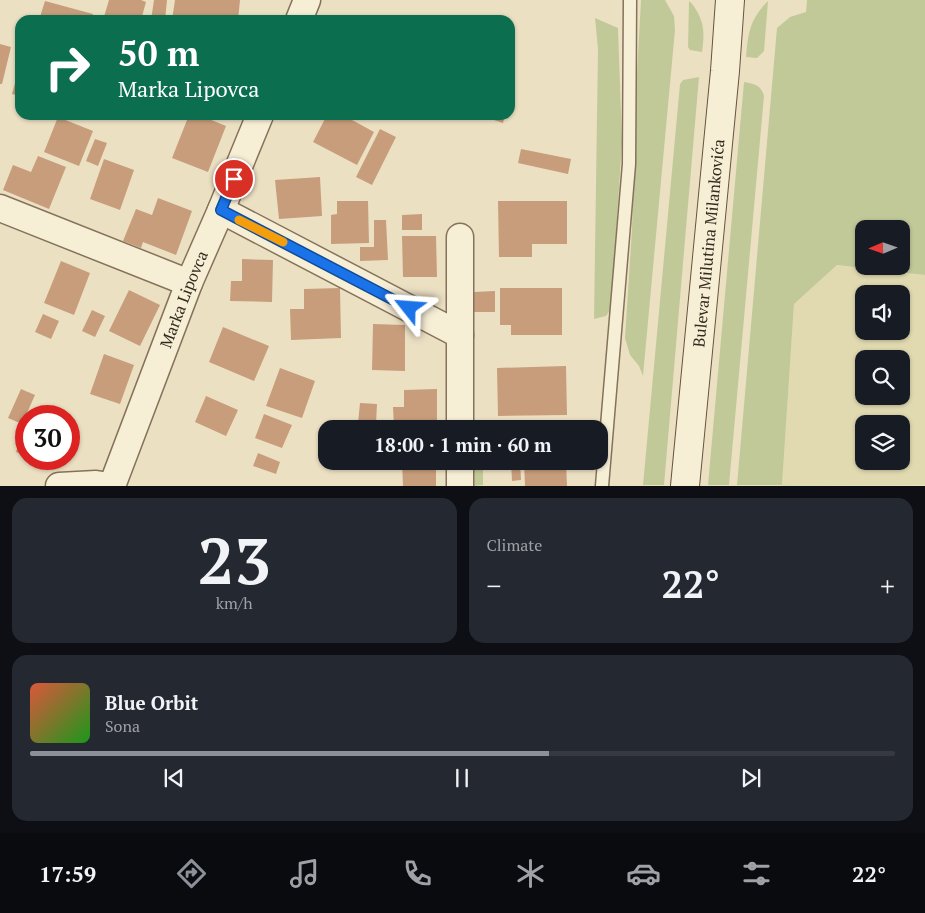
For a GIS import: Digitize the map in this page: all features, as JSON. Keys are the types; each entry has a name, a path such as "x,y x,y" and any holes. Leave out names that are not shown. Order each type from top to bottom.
{"street":[{"path":"301,15 307,0"},
{"name":"Bulevar Milutina Milankovića","path":"685,486 730,0"},
{"name":"Marka Lipovca","path":"112,486 189,283 258,120"},
{"path":"0,208 189,283"},
{"path":"221,210 460,334"},
{"path":"460,236 460,420"},
{"path":"460,470 460,486"},
{"path":"59,486 96,484 108,486"}],"lane":[{"path":"602,486 629,164 630,0"}],"shaded area":[{"path":"837,265 855,267 855,275 910,275 910,273 925,275 925,485 782,486 794,304"}],"green space":[{"path":"641,0 665,0 674,16 675,30 643,376 639,366 630,355 625,338 632,229 635,112"},
{"path":"807,0 925,0 925,275 910,273 910,220 855,220 855,267 837,265 794,304 782,485 737,485 777,28 790,17 806,12"},
{"path":"689,1 698,13 702,23 702,52 690,50 688,47"},
{"path":"768,1 764,51 757,58 746,57 751,27 757,14"},
{"path":"595,18 618,28 622,142 611,309 606,316 594,319 598,49"},
{"path":"699,77 664,485 643,485 680,84 683,80"},
{"path":"744,82 757,86 761,89 764,96 729,485 708,485"},
{"path":"472,470 483,470 483,485 472,486"}],"building":[{"path":"109,0 141,0 146,2 142,15 104,15"},
{"path":"154,0 167,0 166,15 152,15"},
{"path":"175,0 240,0 238,15 173,15"},
{"path":"45,1 93,14 93,15 41,15"},
{"path":"0,44 11,47 2,84 0,84"},
{"path":"15,83 15,95 12,94"},
{"path":"57,120 66,120 93,131 79,166 44,152"},
{"path":"187,120 211,120 226,126 208,172 172,158"},
{"path":"324,120 352,120 374,132 357,165 313,142"},
{"path":"380,129 396,137 372,185 356,177"},
{"path":"95,139 107,143 98,166 86,161"},
{"path":"521,149 571,159 568,174 518,163"},
{"path":"38,156 66,167 49,209 3,190 13,165 31,172"},
{"path":"104,159 134,170 120,210 90,199"},
{"path":"320,177 322,216 279,219 275,180"},
{"path":"158,198 192,211 176,255 143,242 141,248 123,241 136,209 152,215"},
{"path":"337,201 368,201 369,243 331,244 331,215 337,214"},
{"path":"498,201 567,201 567,244 532,244 532,257 499,257"},
{"path":"422,214 422,230 402,230 402,215"},
{"path":"374,220 386,220 388,260 360,261 360,247 374,247"},
{"path":"402,236 436,236 437,277 403,277"},
{"path":"242,259 273,260 272,302 230,301 231,281 242,281"},
{"path":"61,261 90,273 74,315 44,303"},
{"path":"340,288 341,338 291,340 290,309 304,309 304,289"},
{"path":"500,288 562,288 562,335 511,335 511,325 500,325"},
{"path":"129,290 160,305 140,346 109,331"},
{"path":"495,291 495,312 474,312 474,292"},
{"path":"92,310 105,316 95,337 82,331"},
{"path":"43,314 59,321 51,339 35,332"},
{"path":"373,324 405,325 405,371 372,370"},
{"path":"223,327 269,346 254,381 209,362"},
{"path":"104,354 134,365 120,404 90,394"},
{"path":"566,366 567,415 498,416 497,368"},
{"path":"280,368 315,381 302,418 266,406"},
{"path":"21,389 35,395 31,405 15,405 15,421 8,418"},
{"path":"437,389 437,420 394,420 393,407 404,407 404,390"},
{"path":"206,396 238,410 226,436 195,422"},
{"path":"360,403 377,404 376,420 358,420"},
{"path":"264,414 292,425 282,448 255,438"},
{"path":"258,453 280,462 276,474 253,466"},
{"path":"402,470 436,470 436,486 403,486"},
{"path":"511,470 520,470 521,480 512,481"},
{"path":"524,470 566,470 567,486 525,486"}],"slow traffic":[{"path":"239,220 283,242"}],"route":[{"path":"234,179 221,210 409,308"}]}
